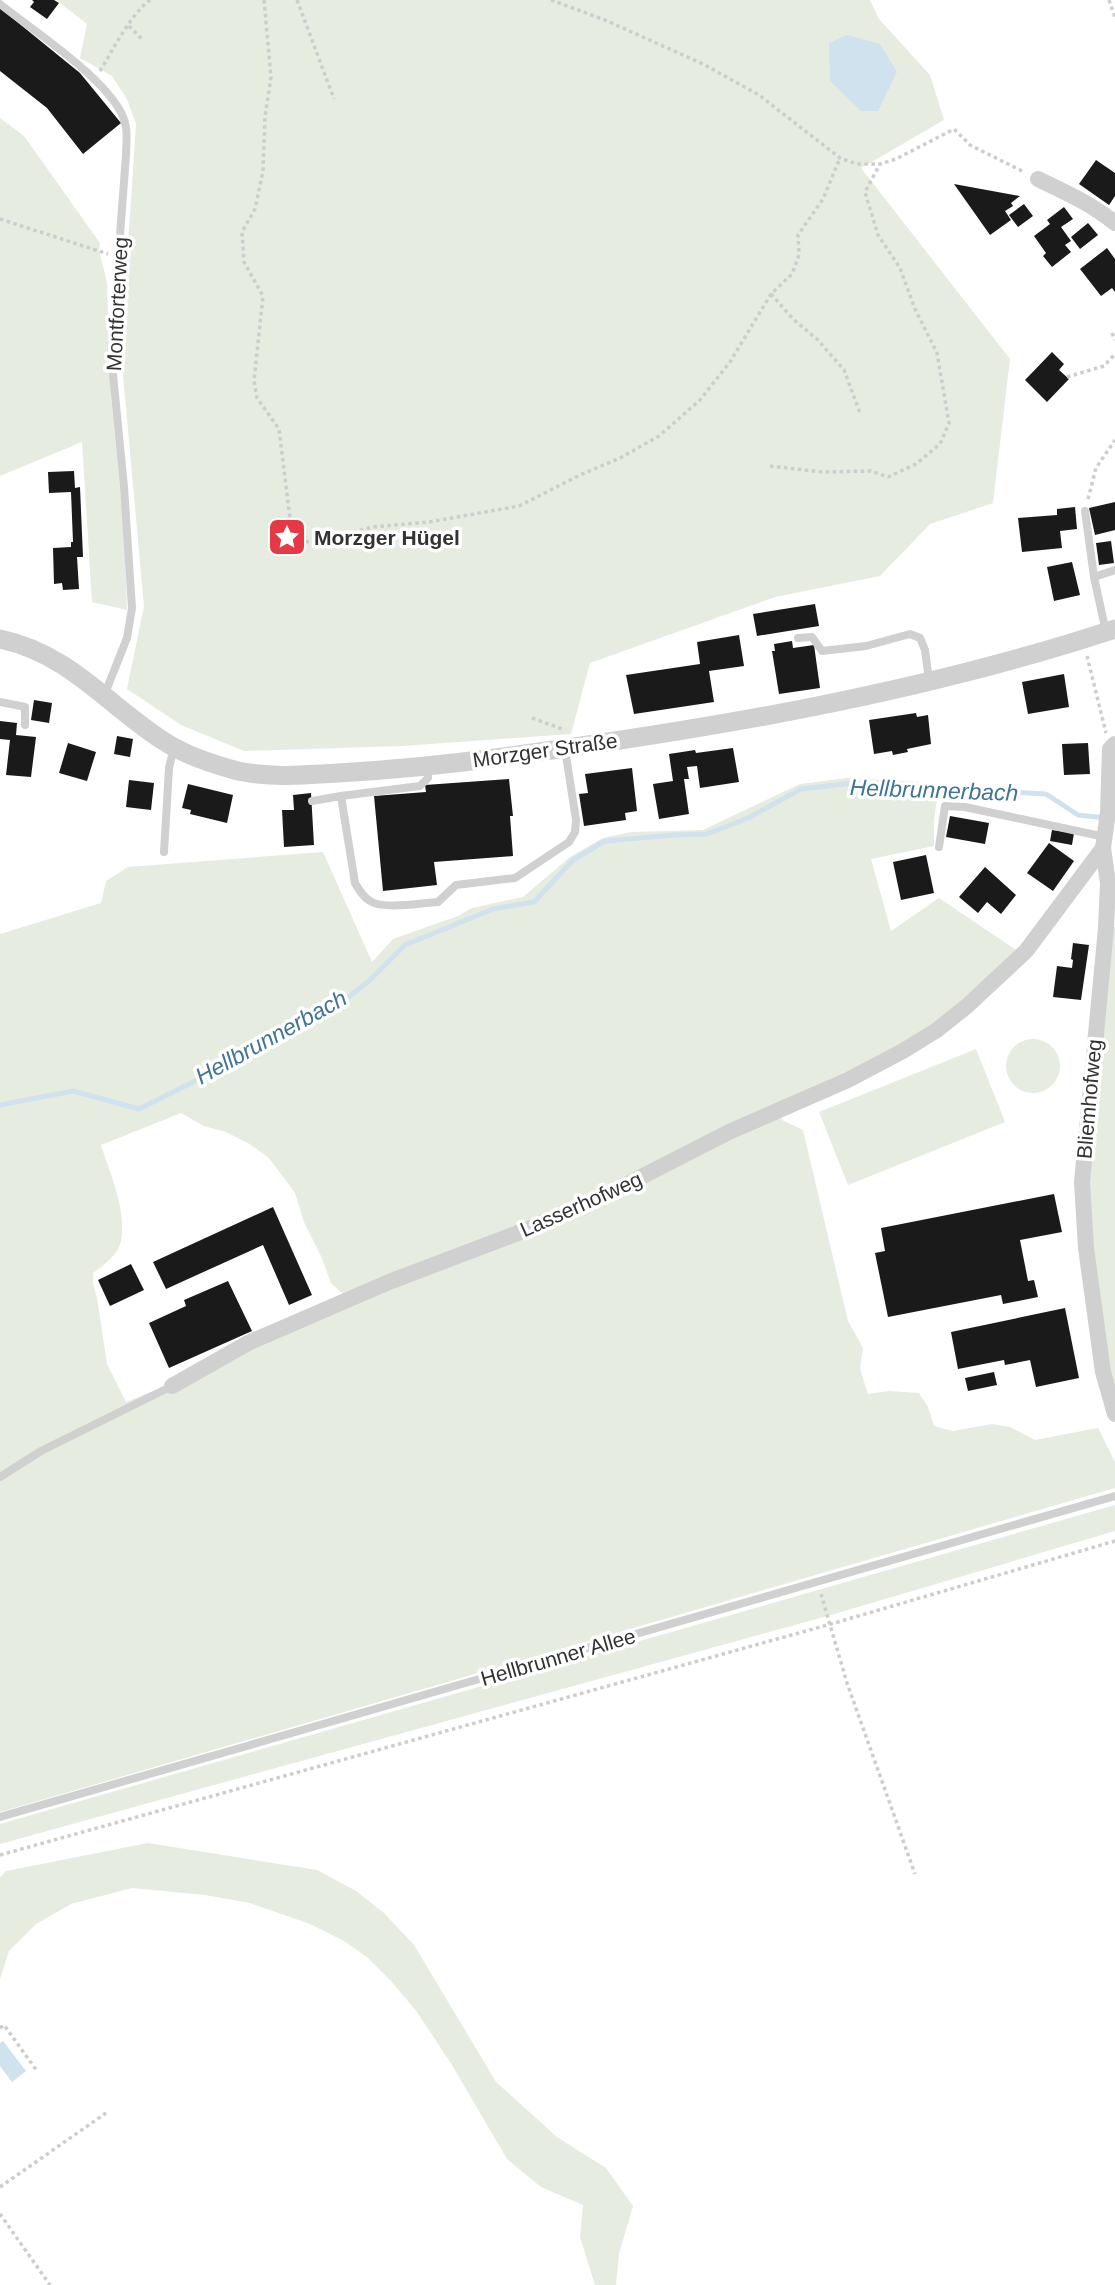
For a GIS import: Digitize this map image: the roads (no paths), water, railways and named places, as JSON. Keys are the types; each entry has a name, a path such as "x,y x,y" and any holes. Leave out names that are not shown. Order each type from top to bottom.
{"street":[{"path":"1038,179 1102,212 1115,223"},
{"name":"Morzger Straße","path":"0,639 32,647 72,670 147,730 174,747 240,771 265,775 308,775 427,766 567,740 836,702 1030,655 1110,631"},
{"name":"Bliemhofweg","path":"1112,746 1106,831 1106,928 1082,1182 1086,1248 1103,1372 1115,1413"},
{"name":"Lasserhofweg","path":"172,1386 248,1343 389,1282 598,1199 729,1132 848,1080 903,1051 937,1030 967,1006 1026,951 1106,831"}],"lane":[{"name":"Montforterweg","path":"0,4 95,79 116,103 126,124 111,354 132,608 127,638 104,696"},
{"path":"1085,511 1094,577 1110,631"},
{"path":"1094,577 1115,570"},
{"path":"798,638 812,637 822,651 866,646 910,634 920,638 925,650 929,680"},
{"path":"0,702 25,707 25,724"},
{"path":"341,796 351,866 355,883 362,894 369,901 381,905 438,902 456,885 514,878 569,842 575,832 576,820 567,740"},
{"path":"164,852 169,768 174,747"},
{"path":"312,801 420,786 428,778 427,766"},
{"path":"939,848 945,806 1106,831"},
{"name":"Lasserhofweg","path":"0,1478 41,1451 172,1386"},
{"name":"Hellbrunner Allee","path":"0,1818 1115,1496"}],"water":[{"path":"847,35 880,44 897,72 878,111 861,111 830,81 829,43"},
{"path":"3,2041 26,2071 12,2082 0,2066 0,2043"}],"waterway":[{"name":"Hellbrunnerbach","path":"0,1105 73,1091 139,1109 227,1065 281,1029 350,996 405,945 493,909 534,902 573,860 605,841 707,834 748,818 801,789 845,784 885,784 1046,794 1078,815 1115,819"}],"place":[{"name":"Morzger Hügel","path":"287,537"}]}
